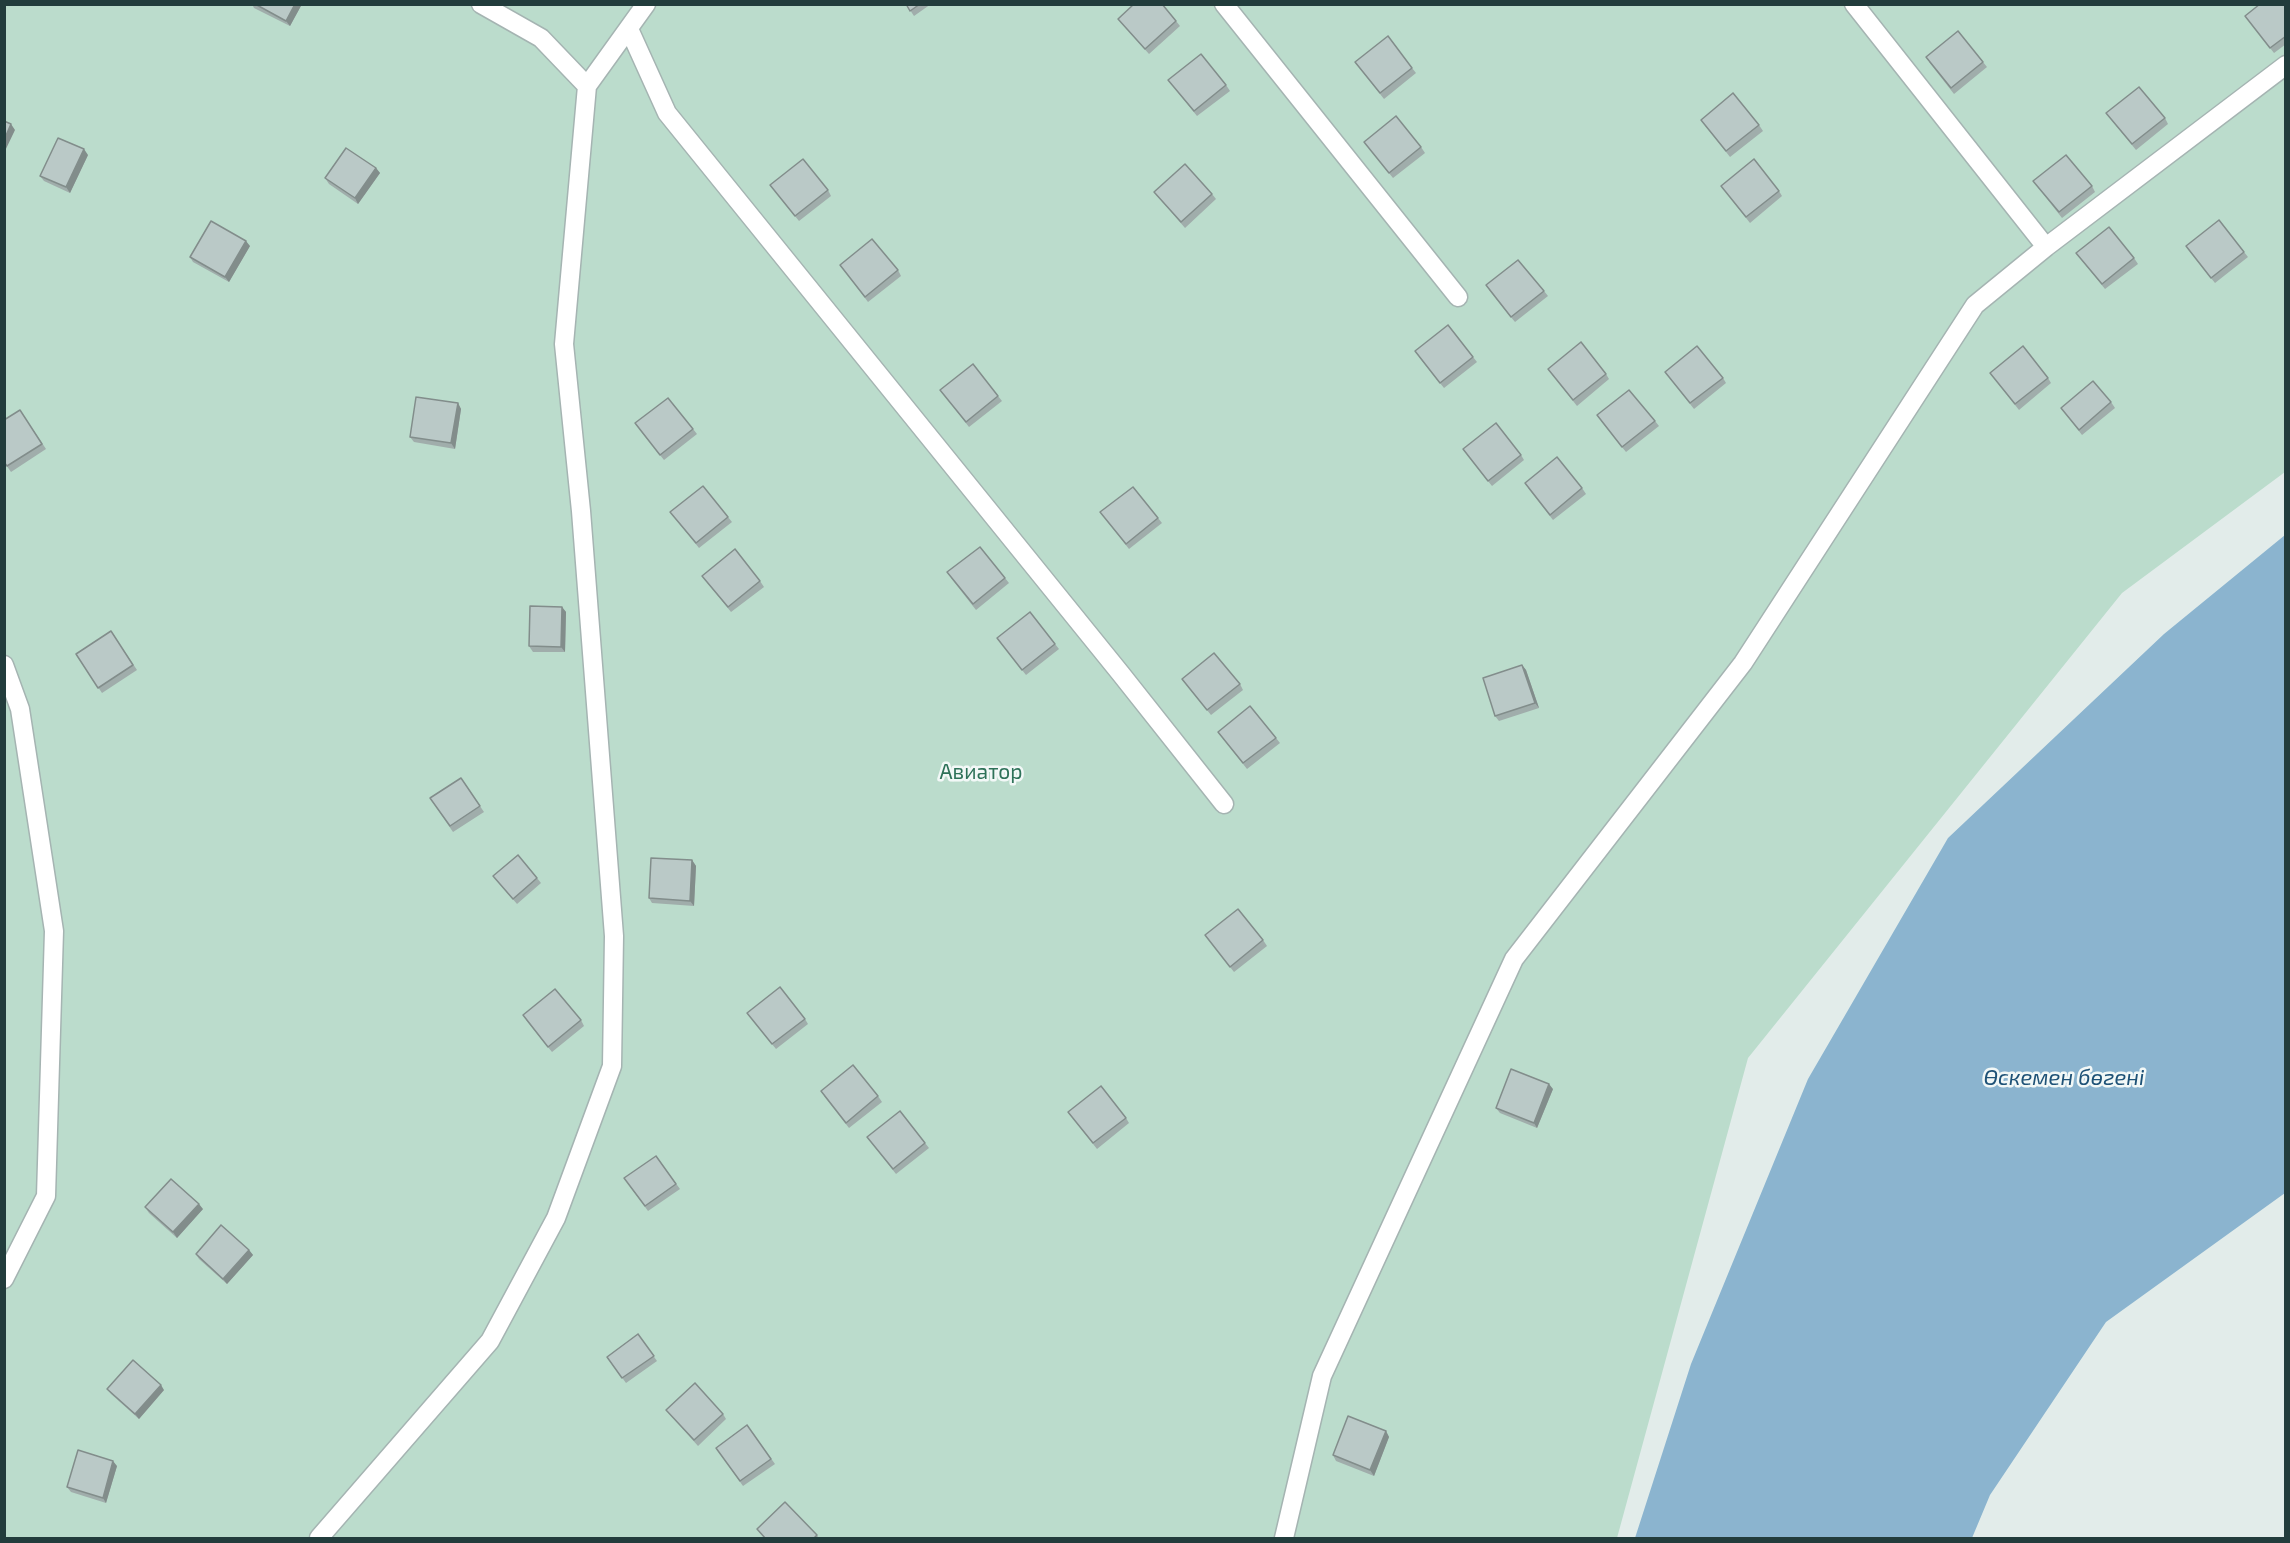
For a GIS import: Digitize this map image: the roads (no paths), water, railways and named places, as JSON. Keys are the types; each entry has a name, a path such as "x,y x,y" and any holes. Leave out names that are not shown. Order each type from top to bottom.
{"street":[{"path":"481,4 541,38 587,86"},
{"path":"319,1539 490,1341 556,1218 612,1066 614,936 580,511 564,344 587,86 646,4"},
{"path":"1224,4 1458,297"},
{"path":"1854,4 2046,247"},
{"path":"629,29 667,113 1224,804"},
{"path":"1284,1539 1322,1376 1514,959 1743,663 1975,305 2046,247 2286,65"},
{"path":"4,665 20,710 54,931 46,1196 4,1279"}],"water":[{"name":"Өскемен бөгені","path":"2285,535 2285,1193 2106,1322 1990,1495 1972,1538 1635,1538 1691,1364 1808,1079 1948,838 2164,634"}],"park label":[{"name":"Авиатор","path":"981,772"}]}
